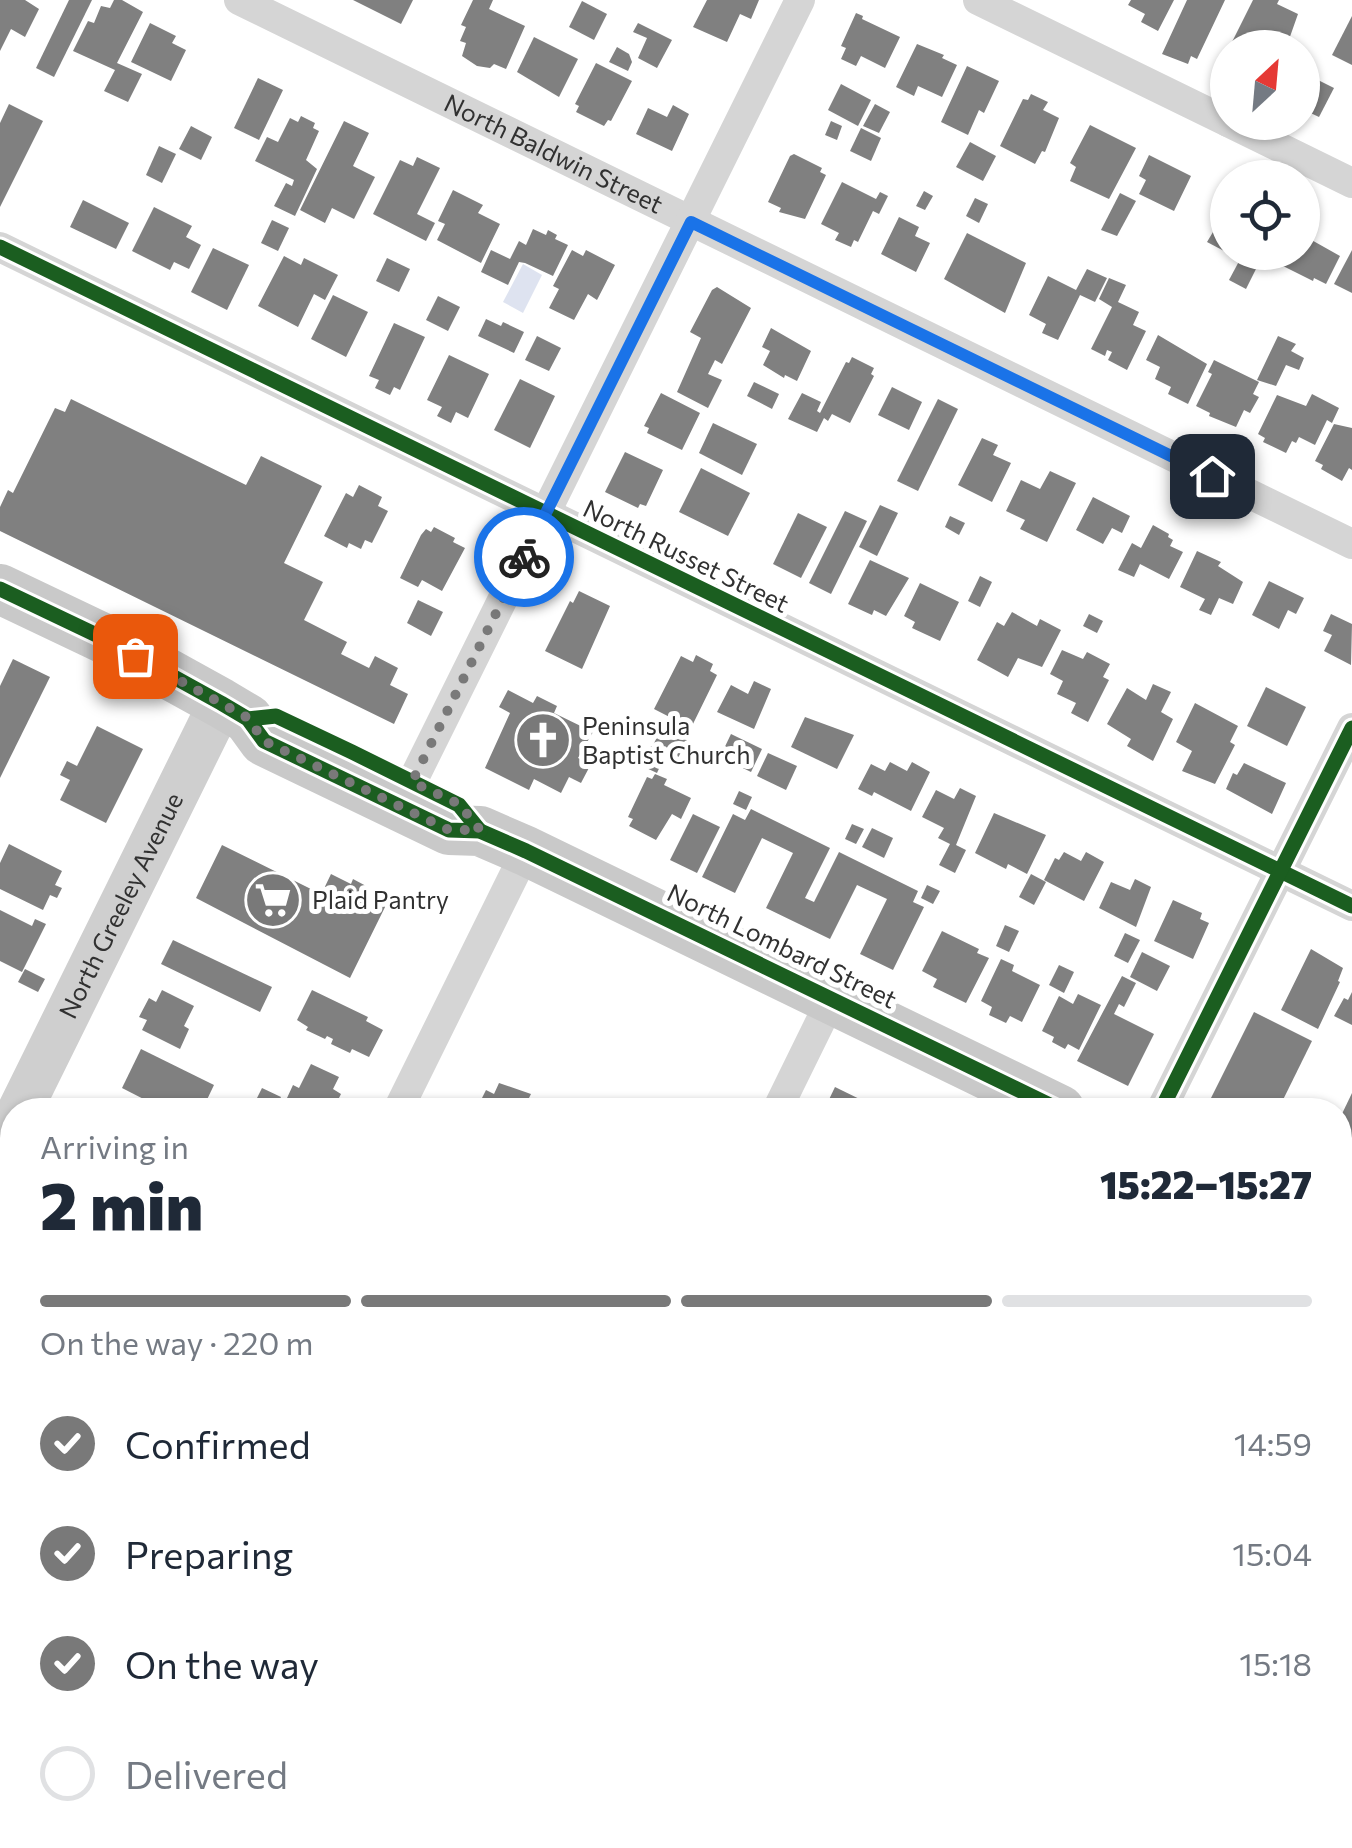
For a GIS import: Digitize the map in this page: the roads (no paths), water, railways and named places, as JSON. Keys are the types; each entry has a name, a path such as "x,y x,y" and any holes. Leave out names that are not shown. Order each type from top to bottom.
{"main road":[{"name":"North Lombard Street","path":"0,589 106,640 235,711 264,741 449,830 480,830 526,851 1036,1098"},
{"name":"North Lombard Street","path":"235,711 276,716 459,804 480,830"}],"street":[{"name":"North Baldwin Street","path":"239,0 1352,544"},
{"path":"412,782 800,0"},
{"path":"978,0 1210,113"},
{"path":"1265,140 1352,183"},
{"name":"North Russet Street","path":"0,248 1352,906"},
{"name":"North Greeley Avenue","path":"26,1098 235,711"},
{"path":"1167,1098 1352,728"},
{"path":"404,1098 526,851"},
{"path":"783,1098 832,998"}],"place":[{"name":"Peninsula Baptist Church","path":"543,740"},
{"name":"Plaid Pantry","path":"273,900"}]}
